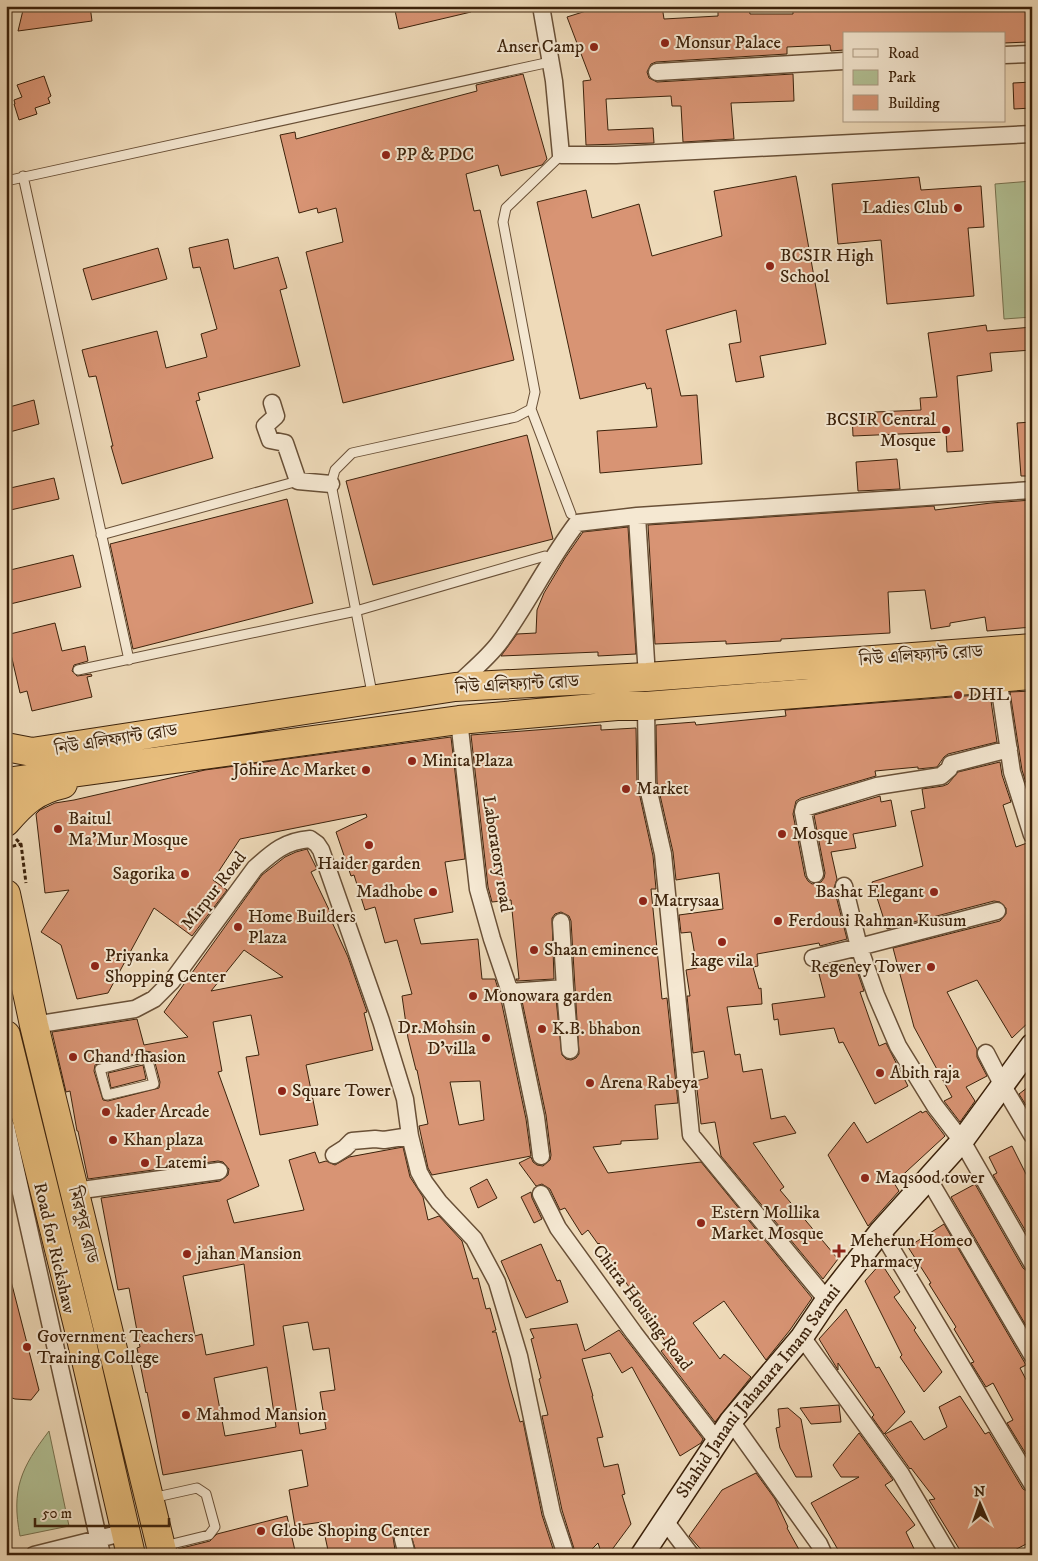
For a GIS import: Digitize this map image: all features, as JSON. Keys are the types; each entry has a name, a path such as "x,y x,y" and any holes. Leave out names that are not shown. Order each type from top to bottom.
{"highway":[{"name":"নিউ এলিফ্যান্ট রোড","path":"6,748 32,752 455,687 647,677 1032,648"},
{"name":"নিউ এলিফ্যান্ট রোড","path":"6,782 459,720 617,706 646,706 1032,675"},
{"path":"9,827 18,808 33,794 110,772 124,766"},
{"name":"মিরপুর রোড","path":"17,893 34,1025 157,1531"},
{"name":"মিরপুর রোড","path":"6,1035 79,1330 128,1543"},
{"path":"128,1543 157,1531"}],"street":[{"path":"541,6 561,155 616,155 1032,134"},
{"path":"1006,55 1032,54"},
{"path":"657,72 843,61"},
{"path":"272,403 276,416 265,426 270,440 285,443 298,481 331,484"},
{"path":"455,687 497,645 577,523 637,516 1032,490"},
{"path":"637,516 647,677"},
{"path":"998,677 1012,772 1032,835"},
{"path":"646,706 647,783 664,854 691,1135 828,1300"},
{"name":"Laboratory road","path":"459,720 478,889 510,992 536,1117 541,1156"},
{"path":"815,874 803,812 804,808 877,786 941,776 949,769 951,764 1009,749"},
{"name":"Mirpur Road","path":"34,1025 135,1009 154,999 172,981 255,868 270,854 287,843 310,839 321,850 381,1022 405,1099 410,1136"},
{"path":"844,886 859,946 876,995 898,1046 935,1106 962,1141 1032,1264"},
{"path":"813,958 997,911"},
{"path":"561,922 570,1050"},
{"path":"510,992 565,988"},
{"name":"Shahid Janani Jahanara Imam Sarani","path":"642,1555 731,1421 802,1338 828,1300 881,1231 962,1141 1032,1045"},
{"path":"986,1053 1032,1135"},
{"name":"Road for Rickshaw","path":"6,1126 102,1555"},
{"path":"334,1155 352,1141 375,1138 384,1140 410,1136 419,1172 425,1183 439,1202 474,1239 497,1282 519,1356 552,1513 566,1555"},
{"path":"75,1191 219,1172"},
{"path":"928,1178 1032,1355"},
{"name":"Chitra Housing Road","path":"541,1194 558,1228 634,1333 718,1441"},
{"path":"881,1231 1032,1484"},
{"path":"802,1338 901,1474 949,1555"},
{"path":"731,1421 819,1544 824,1555"},
{"path":"665,1521 691,1555"},
{"path":"34,1555 98,1538 128,1543"}],"lane":[{"path":"6,180 550,62"},
{"path":"561,155 506,208 502,222 535,392 531,409 571,514"},
{"path":"22,176 129,660"},
{"path":"373,700 331,484 335,470 352,453 516,417 531,409"},
{"path":"102,535 298,481"},
{"path":"78,670 356,611 545,556"},
{"path":"147,1057 154,1084 107,1095 100,1069 147,1057"},
{"path":"197,1488 206,1494 215,1527 209,1535 157,1531 197,1488"}],"path":[{"path":"9,827 21,844 17,893"},
{"path":"6,848 21,844"}],"green space":[{"path":"1032,181 1032,317 1004,319 995,184"},
{"path":"49,1431 69,1526 20,1536 17,1505 21,1480 31,1456"}],"building":[{"path":"24,6 90,6 92,21 18,31"},
{"path":"394,6 470,6 471,12 399,29"},
{"path":"602,6 662,6 664,19 718,16 718,8 749,8 750,14 793,14 793,6 1027,6 1028,42 1006,43 1006,32 843,32 843,50 831,51 830,45 787,47 787,54 656,62 651,64 647,72 649,78 657,82 793,74 794,101 731,103 734,139 683,142 681,106 672,106 671,96 606,99 608,130 653,128 654,143 586,145 583,81 591,80 567,17"},
{"path":"523,74 547,159 542,165 501,176 498,165 466,174 474,211 480,210 514,360 343,403 306,252 343,242 336,208 318,213 317,208 299,213 280,135 295,132 296,139 477,91 476,85"},
{"path":"44,76 51,96 48,98 50,103 35,108 37,114 19,120 14,100 22,97 17,85"},
{"path":"1032,82 1032,108 1014,109 1013,83"},
{"path":"796,176 826,344 760,356 764,377 736,382 729,344 741,342 736,310 666,330 681,396 697,395 702,464 600,473 597,431 657,427 651,388 647,389 645,383 580,399 537,202 586,190 592,218 639,204 652,256 722,236 714,191"},
{"path":"919,177 921,190 981,186 984,227 968,228 974,296 887,304 881,240 838,244 832,184"},
{"path":"228,239 234,269 278,257 287,288 280,290 300,366 198,393 200,400 196,401 213,458 122,484 111,446 113,446 96,376 89,377 82,350 157,331 166,368 207,357 201,334 217,329 200,267 193,268 189,248"},
{"path":"158,248 167,279 92,300 83,269"},
{"path":"986,325 987,331 1032,327 1032,350 990,353 992,371 957,376 963,451 947,452 946,432 853,436 852,413 921,410 920,398 937,397 928,333"},
{"path":"34,400 39,424 6,433 6,408"},
{"path":"1032,422 1032,476 1021,476 1017,423"},
{"path":"527,435 553,539 373,585 346,481"},
{"path":"897,459 900,489 858,491 856,462"},
{"path":"54,478 59,499 6,511 6,489"},
{"path":"287,499 313,603 133,649 110,544"},
{"path":"1032,500 1032,627 987,631 985,617 950,623 950,626 931,629 925,590 888,592 890,633 726,644 726,641 655,644 648,525 934,506 935,510"},
{"path":"628,527 636,654 598,656 598,652 501,656 517,634 536,633 537,610 544,593 583,532"},
{"path":"73,555 81,587 6,605 6,571"},
{"path":"55,623 62,651 85,646 88,661 74,665 72,671 77,676 91,674 92,676 87,677 92,697 32,711 27,691 20,693 10,650 6,651 6,635"},
{"path":"1032,691 1032,796 1030,796 1022,770 1010,692"},
{"path":"990,694 997,742 948,754 937,767 875,771 876,776 796,801 793,814 805,876 812,884 821,882 825,873 814,815 880,796 881,802 891,800 896,826 853,834 856,848 831,852 837,879 834,888 847,939 820,946 819,943 757,954 758,966 753,967 759,989 761,988 762,1004 727,1007 735,1055 740,1054 743,1072 762,1069 771,1119 785,1116 796,1133 753,1143 784,1187 780,1190 838,1259 823,1279 721,1156 715,1122 701,1124 696,1081 708,1078 704,1051 693,1053 687,996 690,996 686,970 697,968 691,932 681,933 679,915 723,909 719,873 676,880 673,852 657,782 656,725 695,722 696,725 786,716 785,710"},
{"path":"601,725 601,730 636,728 637,783 653,856 656,889 651,889 662,999 667,998 678,1103 655,1105 658,1139 621,1141 621,1144 593,1147 608,1173 701,1162 812,1298 766,1360 724,1301 693,1323 720,1359 724,1354 751,1377 715,1422 661,1351 668,1346 643,1305 599,1243 588,1230 582,1235 565,1208 560,1210 550,1189 542,1184 536,1186 519,1163 531,1157 537,1165 543,1166 550,1160 551,1155 546,1115 522,1001 556,999 562,1055 566,1059 571,1060 579,1054 571,921 569,916 561,912 555,914 552,918 554,979 517,981 516,979 519,979 511,900 492,902 488,887 471,735"},
{"path":"451,737 465,859 445,862 453,912 414,919 421,944 478,939 482,979 495,979 500,995 526,1119 531,1156 432,1175 428,1168 419,1126 428,1124 417,1070 408,1038 402,996 412,994 397,940 385,943 375,907 365,910 354,875 351,876 336,832 367,817 366,814 240,839 213,880 227,890 192,936 154,908 108,993 77,999 61,945 41,932 69,890 45,893 36,814 55,803 205,770","holes":["480,1081 484,1120 459,1125 450,1082"]},
{"path":"1000,762 1002,775 1011,802 1003,805 1016,847 1027,843 1032,853 1032,1019 1012,1038 977,980 947,992 977,1049 977,1057 987,1076 966,1087 975,1101 960,1122 944,1101 952,1097 914,1027 893,948 1000,921 1006,914 1006,908 1000,902 994,901 887,929 872,882 923,866 911,811 925,808 922,789 948,784 958,772"},
{"path":"307,849 317,869 311,872 333,918 331,920 348,957 367,1012 364,1013 373,1050 306,1065 318,1125 260,1135 246,1057 259,1055 251,1015 213,1022 222,1071 218,1072 259,1186 227,1200 234,1223 304,1210 289,1160 315,1152 319,1163 326,1161 335,1165 349,1157 403,1147 410,1177 423,1197 428,1220 439,1216 462,1241 473,1279 478,1278 486,1309 490,1308 496,1330 492,1332 496,1332 520,1422 523,1421 542,1515 555,1555 417,1555 410,1532 401,1529 393,1537 395,1550 370,1555 329,1555 322,1522 295,1526 289,1490 308,1486 302,1450 163,1475 137,1348 140,1347 129,1288 118,1290 101,1198 220,1181 228,1175 229,1169 223,1162 218,1161 88,1179 70,1091 66,1092 52,1032 137,1019 144,1045 188,1037 164,1012 262,875 285,857","holes":["244,950 283,977 211,991","145,1051 151,1052 160,1082 159,1088 108,1101 103,1100 94,1071 95,1065","244,1264 254,1345 206,1355 202,1334 195,1336 183,1276","308,1322 313,1350 329,1348 335,1390 320,1392 326,1429 300,1434 283,1326","267,1367 276,1427 225,1436 214,1378"]},
{"path":"855,965 864,991 860,992 879,1046 886,1043 908,1086 875,1104 843,1042 839,1043 834,1028 780,1035 778,1019 774,1020 772,1004 825,997 819,974"},
{"path":"143,1065 146,1079 111,1088 108,1073"},
{"path":"1032,1084 1032,1115 1019,1094"},
{"path":"921,1111 922,1113 926,1111 945,1136 894,1183 899,1191 868,1226 828,1155 854,1122 867,1143"},
{"path":"1012,1146 1032,1186 1032,1242 993,1175 997,1173 989,1157"},
{"path":"487,1179 497,1198 478,1208 470,1188"},
{"path":"975,1184 1023,1268 1032,1273 1032,1327 1028,1329 951,1197"},
{"path":"531,1192 542,1219 534,1223 521,1197"},
{"path":"944,1224 1026,1365 1020,1368 1032,1391 1032,1464 1007,1423 1013,1420 993,1383 986,1387 971,1363 974,1362 954,1329 956,1327 908,1247"},
{"path":"541,1244 557,1281 560,1280 568,1302 526,1318 501,1261"},
{"path":"881,1263 900,1292 894,1297 916,1328 914,1330 942,1372 924,1392 900,1357 902,1355 865,1281"},
{"path":"6,1281 11,1281 39,1390 31,1400 15,1399 6,1396"},
{"path":"846,1309 876,1368 879,1367 905,1412 884,1434 872,1417 874,1415 838,1363 838,1370 819,1339"},
{"path":"577,1324 585,1351 619,1330 703,1439 701,1443 680,1456 632,1367 622,1373 610,1353 582,1359 603,1437 597,1438 604,1467 618,1464 625,1494 622,1495 631,1524 608,1555 602,1555 598,1543 586,1555 576,1555 562,1510 542,1416 548,1415 531,1339 534,1338 530,1329"},
{"path":"960,1396 985,1434 989,1432 1023,1489 1032,1494 1032,1541 1005,1555 963,1555 929,1500 935,1499 910,1469 885,1434 911,1421 924,1440 947,1427 939,1407"},
{"path":"839,1405 841,1422 811,1424 800,1408"},
{"path":"788,1408 801,1419 812,1477 796,1477 780,1448 776,1428 780,1427 778,1409"},
{"path":"859,1433 893,1480 885,1485 915,1525 906,1532 917,1555 841,1555 811,1503 859,1477 841,1477 833,1465"},
{"path":"756,1473 775,1499 787,1528 802,1555 706,1555 689,1536 722,1490"},
{"name":"Globe Shoping Center","path":"287,1516 296,1555 178,1555 178,1549 210,1541 217,1534"}],"place":[{"name":"Monsur Palace","path":"665,43"},
{"name":"Anser Camp","path":"594,47"},
{"name":"PP & PDC","path":"386,155"},
{"name":"Ladies Club","path":"958,208"},
{"name":"BCSIR High School","path":"770,266"},
{"name":"BCSIR Central Mosque","path":"946,430"},
{"name":"DHL","path":"958,695"},
{"name":"Minita Plaza","path":"412,761"},
{"name":"Johire Ac Market","path":"366,770"},
{"name":"Market","path":"626,789"},
{"name":"Baitul Ma'Mur Mosque","path":"58,829"},
{"name":"Mosque","path":"782,834"},
{"name":"Haider garden","path":"369,845"},
{"name":"Sagorika","path":"185,874"},
{"name":"Madhobe","path":"433,892"},
{"name":"Bashat Elegant","path":"934,892"},
{"name":"Matrysaa","path":"643,901"},
{"name":"Ferdousi Rahman Kusum","path":"778,921"},
{"name":"Home Builders Plaza","path":"238,927"},
{"name":"kage vila","path":"722,942"},
{"name":"Shaan eminence","path":"534,950"},
{"name":"Priyanka Shopping Center","path":"95,966"},
{"name":"Regeney Tower","path":"931,967"},
{"name":"Monowara garden","path":"473,996"},
{"name":"K.B. bhabon","path":"542,1029"},
{"name":"Dr.Mohsin D'villa","path":"486,1038"},
{"name":"Chand fhasion","path":"73,1057"},
{"name":"Abith raja","path":"880,1073"},
{"name":"Arena Rabeya","path":"590,1083"},
{"name":"Square Tower","path":"282,1091"},
{"name":"kader Arcade","path":"106,1112"},
{"name":"Khan plaza","path":"113,1140"},
{"name":"Latemi","path":"145,1163"},
{"name":"Maqsood tower","path":"865,1178"},
{"name":"Estern Mollika Market Mosque","path":"701,1223"},
{"name":"Meherun Homeo Pharmacy","path":"839,1251"},
{"name":"jahan Mansion","path":"187,1254"},
{"name":"Government Teachers Training College","path":"27,1347"},
{"name":"Mahmod Mansion","path":"186,1415"},
{"name":"Globe Shoping Center","path":"261,1531"}]}
